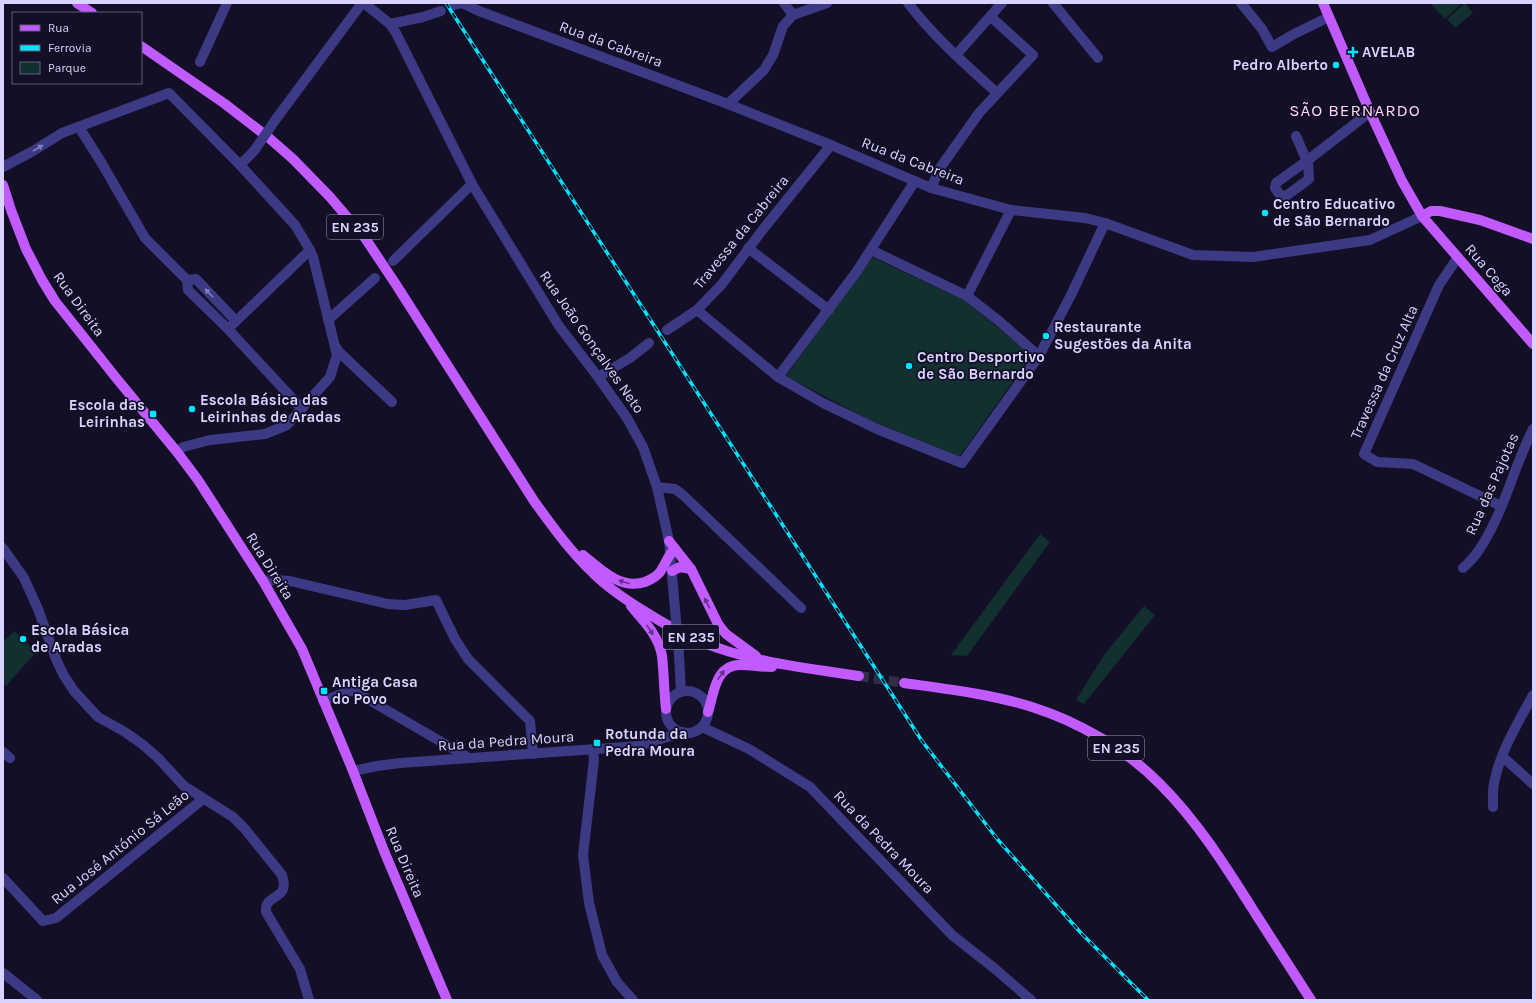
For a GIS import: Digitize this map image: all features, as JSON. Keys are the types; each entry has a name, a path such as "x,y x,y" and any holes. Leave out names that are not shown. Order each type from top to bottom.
{"main road":[{"path":"77,3 90,12"},
{"name":"Rua Cega","path":"1323,3 1370,112 1402,181 1422,216 1533,344"},
{"name":"EN 235","path":"142,47 225,104 270,138 330,197 365,238 391,276 534,501 557,533 594,574 626,600 665,624 698,641 730,652 762,660 859,676"},
{"name":"Rua Direita","path":"3,185 26,249 55,301 198,480 263,581 302,649 353,771 384,852 448,1000"},
{"path":"1413,198 1440,211"},
{"path":"1422,216 1431,211 1440,211 1480,220 1533,239"},
{"path":"557,533 608,575 623,583 637,584 649,580 660,573 671,553"},
{"path":"669,541 691,569 718,624 726,634 762,660"},
{"path":"660,573 672,574 680,567 691,569"},
{"path":"626,600 649,628 657,641 662,655 666,709"},
{"path":"708,712 719,676 724,670 730,667 739,665 805,668"},
{"name":"EN 235","path":"904,683 984,695 1032,707 1078,726 1125,754 1160,784 1196,824 1230,873 1311,1000"}],"street":[{"path":"200,62 227,3"},
{"path":"240,165 254,151 276,119 363,3"},
{"name":"Rua João Gonçalves Neto","path":"363,3 393,28 472,184 559,326 598,377 636,432 643,447 657,487 671,553 681,692"},
{"path":"784,3 794,14"},
{"path":"728,104 764,70 773,55 782,26 794,14 827,3"},
{"path":"908,3 918,16 956,55 997,93"},
{"path":"956,55 1002,3"},
{"path":"1053,3 1098,58"},
{"path":"1241,3 1262,29 1272,46 1330,17"},
{"name":"Rua da Cabreira","path":"459,4 482,7 831,145 930,188 1011,210 1085,218 1105,223 1193,255 1253,257 1370,240 1422,216"},
{"path":"393,28 441,11"},
{"path":"930,188 940,168 979,113 1033,55 991,17"},
{"path":"3,166 33,151 62,133 79,128 170,93 240,165 295,225 310,250 335,344 337,355 330,377 287,425 265,434 227,437 183,447 179,455"},
{"path":"1296,136 1305,157 1308,160 1370,112"},
{"path":"79,128 101,162 145,238 187,280 188,290 228,329 302,409"},
{"name":"Travessa da Cabreira","path":"668,330 697,310 722,284 748,248 831,145"},
{"path":"778,377 829,310 871,250 915,181"},
{"path":"393,261 472,184"},
{"path":"967,296 1011,210"},
{"path":"697,310 778,377 823,403 877,429 962,463 1039,356 1071,295 1105,223"},
{"path":"748,248 829,310"},
{"path":"228,329 310,250"},
{"path":"871,250 967,296 999,321 1039,356"},
{"name":"Travessa da Cruz Alta","path":"1458,257 1439,286 1364,454 1378,462 1413,464 1501,506"},
{"path":"328,320 376,278"},
{"path":"187,280 196,279 236,321"},
{"path":"598,377 630,358 649,343"},
{"path":"335,344 340,352 392,402"},
{"name":"Rua das Pajotas","path":"1462,568 1478,551 1493,527 1525,444 1533,429"},
{"path":"657,487 675,489 683,495 801,608"},
{"path":"3,548 24,578 38,609 56,659 63,674 74,691 98,717 125,732 142,744 158,758 184,786 233,817 245,829 282,875 285,884 284,889 279,895 267,903 266,912 300,969 309,1000"},
{"path":"263,581 290,581 388,604 405,605 436,600 455,639 468,659 487,679 522,711 530,721 532,754"},
{"path":"323,701 352,690 469,758"},
{"path":"661,740 668,729 669,723 666,709 671,698 681,692 694,692 700,695 707,705 708,712 705,722 702,727 696,730 683,732 669,723"},
{"path":"1493,807 1494,780 1508,742 1533,695"},
{"name":"Rua da Pedra Moura","path":"702,727 749,749 810,786 952,935 994,968 1031,1000"},
{"name":"Rua da Pedra Moura","path":"353,771 376,766 640,746 683,732"},
{"path":"593,750 594,760 583,855 589,903 602,955 617,982 633,1000"},
{"path":"1503,757 1533,784"},
{"name":"Rua José António Sá Leão","path":"3,878 43,922 56,918 204,799"},
{"path":"3,973 37,1000"}],"green space":[{"path":"1430,3 1462,3 1445,19"},
{"path":"1465,3 1473,13 1455,28 1447,19"},
{"name":"Centro Desportivo de São Bernardo","path":"872,257 964,300 1032,355 959,457 869,420 786,376"},
{"path":"1040,534 1050,542 967,656 951,655"},
{"path":"1144,606 1155,615 1084,704 1076,700 1104,655"},
{"path":"14,631 36,652 6,686 3,684 3,642"}],"tunnel":[{"path":"859,676 904,683"}],"railway":[{"path":"446,3 922,741 998,840 1081,933 1148,1000"}],"place":[{"name":"AVELAB","path":"1353,52"},
{"name":"Pedro Alberto","path":"1336,65"},
{"name":"Centro Educativo de São Bernardo","path":"1265,213"},
{"name":"Restaurante Sugestões da Anita","path":"1046,336"},
{"name":"Centro Desportivo de São Bernardo","path":"909,366"},
{"name":"Escola Básica das Leirinhas de Aradas","path":"192,409"},
{"name":"Escola das Leirinhas","path":"153,414"},
{"name":"Escola Básica de Aradas","path":"23,639"},
{"name":"Antiga Casa do Povo","path":"324,691"},
{"name":"Rotunda da Pedra Moura","path":"597,743"}],"district":[{"name":"SÃO BERNARDO","path":"1355,110"}]}
